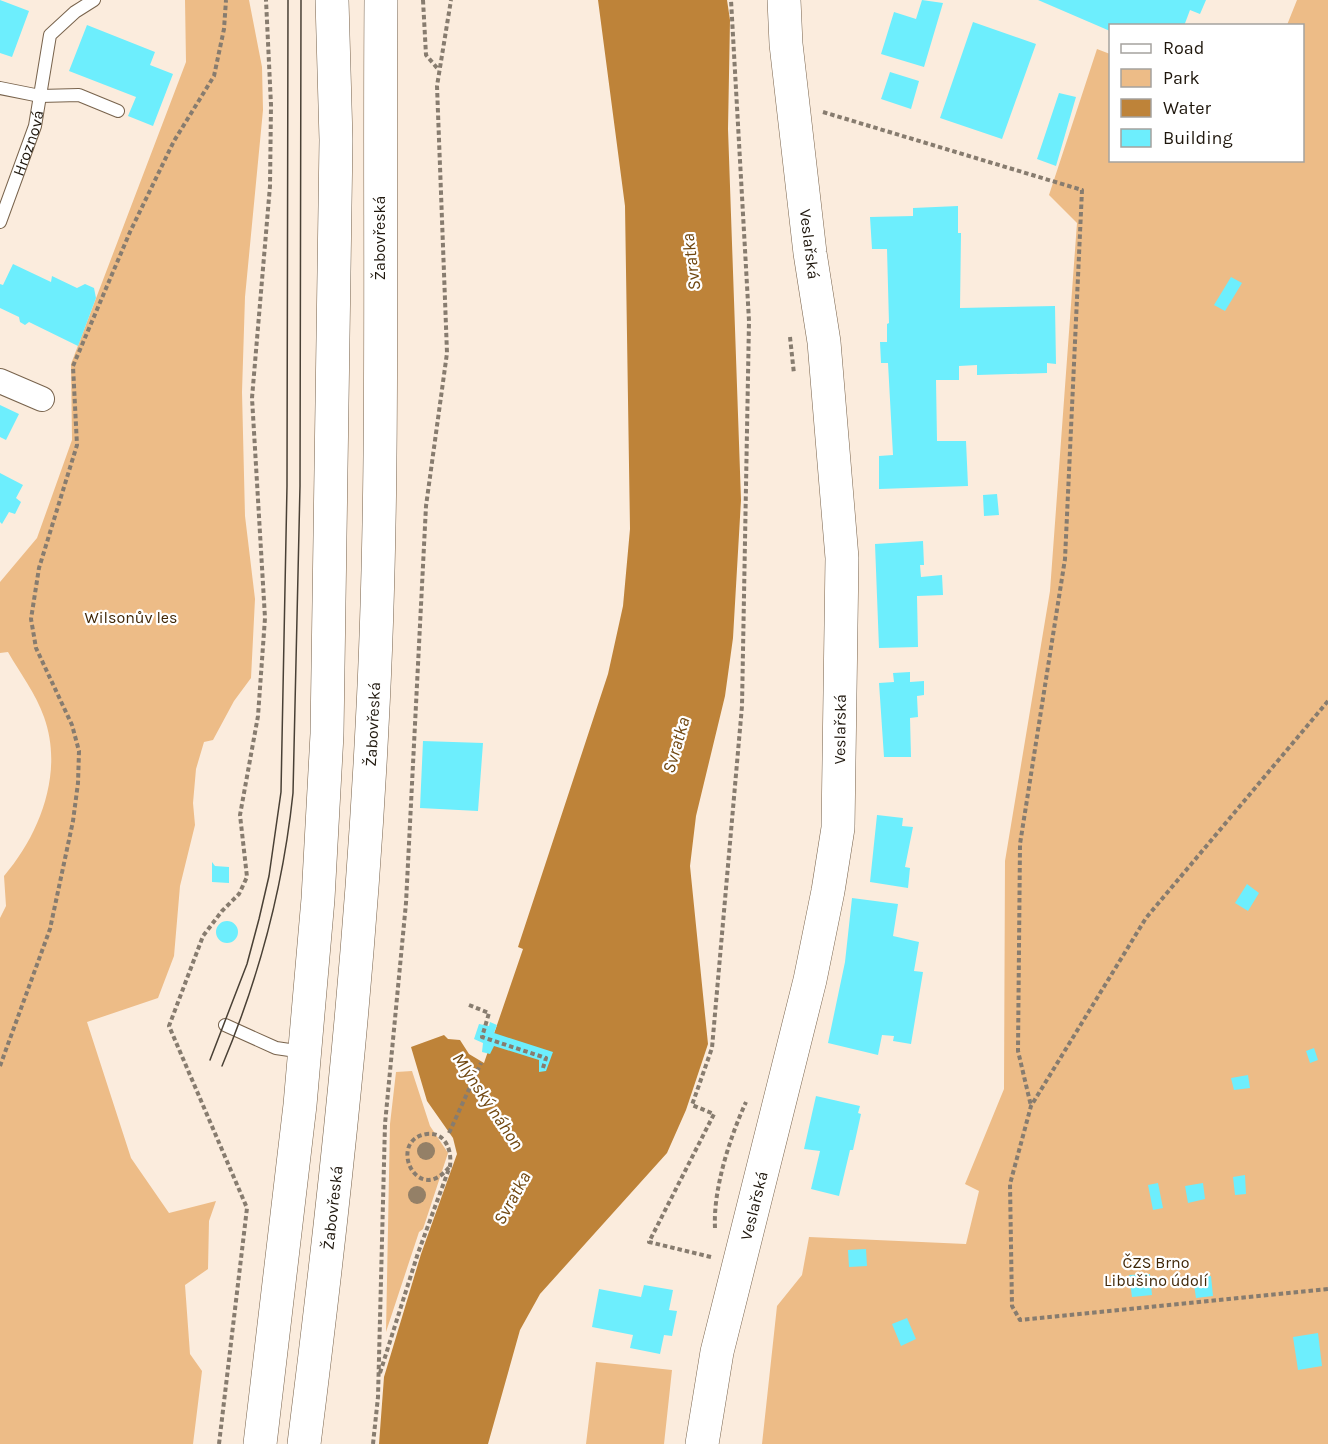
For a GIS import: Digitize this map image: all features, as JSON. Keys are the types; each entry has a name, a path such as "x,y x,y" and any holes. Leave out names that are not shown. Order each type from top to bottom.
{"main road":[{"path":"261,1444 305,1053 327,734 336,140 332,0"},
{"name":"Žabovřeská","path":"304,1444 344,1109 372,728 379,458 381,0"},
{"name":"Veslařská","path":"702,1444 717,1352 810,980 838,828 842,558 824,342 810,253 786,44 784,0"}],"street":[{"path":"0,381 42,399"}],"lane":[{"name":"Hroznová","path":"0,222 35,126 50,35 75,12 94,0"},
{"name":"Hroznová","path":"0,88 40,96 79,95 118,111"},
{"path":"225,1025 276,1048 305,1053"}],"path":[{"path":"0,1066 50,929 73,820 78,783 79,751 72,725 36,648 31,619 39,568 77,445 73,366 135,222 174,141 214,76 224,29 226,0"},
{"path":"219,1444 247,1208 169,1026 203,936 222,911 239,894 247,877 240,815 258,716 266,618 252,398 270,186 271,105 266,0"},
{"path":"423,0 426,55 438,69"},
{"path":"373,1444 378,1379 385,1124 405,903 426,506 447,353 438,69 451,0"},
{"path":"717,1259 650,1242 714,1114 692,1105 712,1048 742,706 749,321 731,0"},
{"path":"794,103 1082,190 1065,559 1020,844 1018,1051 1031,1106"},
{"path":"789,333 794,378"},
{"path":"1328,701 1146,918 1031,1106 1010,1184 1012,1306 1020,1320 1328,1289"},
{"path":"470,1005 489,1013 482,1036 546,1058 543,1068"},
{"path":"449,1133 482,1063"},
{"path":"716,1230 714,1211 732,1138 748,1098"},
{"path":"378,1379 418,1253 450,1166 452,1154 448,1144 438,1136 427,1134 416,1139 408,1148 406,1160 411,1171 420,1178 438,1178 450,1166"}],"green space":[{"name":"Wilsonův les","path":"185,0 249,0 262,67 263,110 245,297 242,392 245,516 255,599 251,678 234,701 213,740 204,742 196,769 193,803 195,825 180,886 174,956 158,998 87,1022 131,1158 169,1213 216,1201 209,1221 208,1269 185,1285 190,1354 202,1371 193,1444 0,1444 0,918 6,906 4,876 17,859 38,822 50,780 51,759 50,738 37,700 8,652 0,653 0,582 37,538 72,440 71,364 186,62"},
{"name":"ČZS Brno Libušino údolí","path":"1297,0 1328,0 1328,1444 762,1444 777,1306 802,1275 809,1237 966,1244 979,1191 965,1184 1004,1089 1005,861 1050,591 1077,223 1049,195 1097,49 1109,54 1109,162 1304,162 1304,24 1287,24"},
{"path":"412,1071 430,1126 448,1153 386,1332 390,1124 396,1072"},
{"path":"596,1362 672,1370 664,1444 586,1444"}],"water":[{"path":"598,0 727,0 730,20 728,129 741,500 733,638 725,696 696,816 690,866 708,1044 686,1110 667,1153 540,1294 520,1330 488,1444 379,1444 384,1377 421,1254 457,1154 453,1138 427,1101 411,1047 444,1035 448,1039 460,1040 469,1054 484,1063 523,949 518,947 608,674 623,606 630,529 625,206"}],"building":[{"path":"0,0 29,11 12,57 0,53"},
{"path":"922,0 943,3 924,67 881,54 894,12 916,19"},
{"path":"1038,0 1206,0 1200,14 1190,10 1185,24 1109,24 1109,31"},
{"path":"973,22 1036,44 1002,139 940,118"},
{"path":"87,25 155,52 150,65 173,74 153,126 128,116 136,97 69,71"},
{"path":"890,72 919,81 911,109 881,99"},
{"path":"1059,93 1076,97 1056,166 1037,159"},
{"path":"958,206 958,233 961,233 960,308 1055,306 1056,364 1047,363 1047,373 977,375 977,365 959,366 959,380 936,380 937,441 966,441 968,486 879,489 879,456 893,455 888,363 881,363 880,342 887,342 887,324 889,323 887,249 872,249 870,217 913,216 913,208"},
{"path":"13,264 51,282 52,276 77,288 85,284 94,288 96,298 78,346 29,322 25,325 20,322 19,317 0,308 0,284 3,285"},
{"path":"1231,277 1242,283 1225,311 1214,305"},
{"path":"0,405 19,414 6,440 0,437"},
{"path":"0,473 23,485 16,498 21,502 15,514 9,512 2,524 0,522"},
{"path":"997,494 999,515 984,516 983,495"},
{"path":"923,541 924,565 920,565 921,577 942,575 943,595 917,596 918,647 879,648 875,544"},
{"path":"910,672 910,682 924,681 924,695 917,696 918,717 910,718 911,757 884,757 879,683 894,682 893,673"},
{"path":"423,741 483,743 478,811 420,808"},
{"path":"877,815 903,818 902,826 913,827 905,867 910,868 908,888 870,882"},
{"path":"212,862 215,866 229,867 229,883 212,882"},
{"path":"1247,884 1259,893 1248,911 1235,903"},
{"path":"852,898 898,904 893,936 919,942 914,971 923,972 911,1044 893,1041 894,1036 882,1035 878,1055 828,1043 845,962"},
{"path":"223,921 231,921 238,928 238,936 231,943 223,943 216,936 216,928"},
{"path":"490,1022 497,1025 494,1033 553,1052 546,1071 539,1072 539,1060 494,1046 490,1054 482,1052 483,1043 474,1039 479,1024 489,1026"},
{"path":"1314,1048 1318,1060 1310,1063 1306,1051"},
{"path":"1248,1075 1250,1088 1234,1090 1231,1078"},
{"path":"816,1096 860,1106 858,1113 861,1114 853,1150 850,1150 839,1196 811,1189 820,1151 804,1149"},
{"path":"1245,1175 1246,1194 1235,1195 1233,1177"},
{"path":"1158,1183 1163,1208 1153,1210 1148,1185"},
{"path":"1203,1183 1205,1199 1188,1203 1185,1186"},
{"path":"866,1249 867,1266 849,1267 848,1250"},
{"path":"1150,1274 1152,1295 1132,1297 1129,1275"},
{"path":"1211,1276 1213,1296 1196,1298 1193,1278"},
{"path":"644,1285 673,1290 669,1310 677,1311 672,1336 664,1335 660,1354 630,1348 633,1335 592,1327 599,1289 641,1297"},
{"path":"907,1318 916,1339 901,1346 892,1324"},
{"path":"1318,1333 1322,1366 1298,1370 1293,1337"}],"tram line":[{"path":"210,1060 247,964 259,919 269,876 281,792 287,486 288,0"},
{"path":"222,1066 247,1000 268,932 283,864 293,793 300,486 301,0"}],"water label":[{"name":"Svratka","path":"691,262"},
{"name":"Svratka","path":"676,745"},
{"name":"Mlýnský náhon","path":"488,1101"},
{"name":"Svratka","path":"512,1198"}]}
